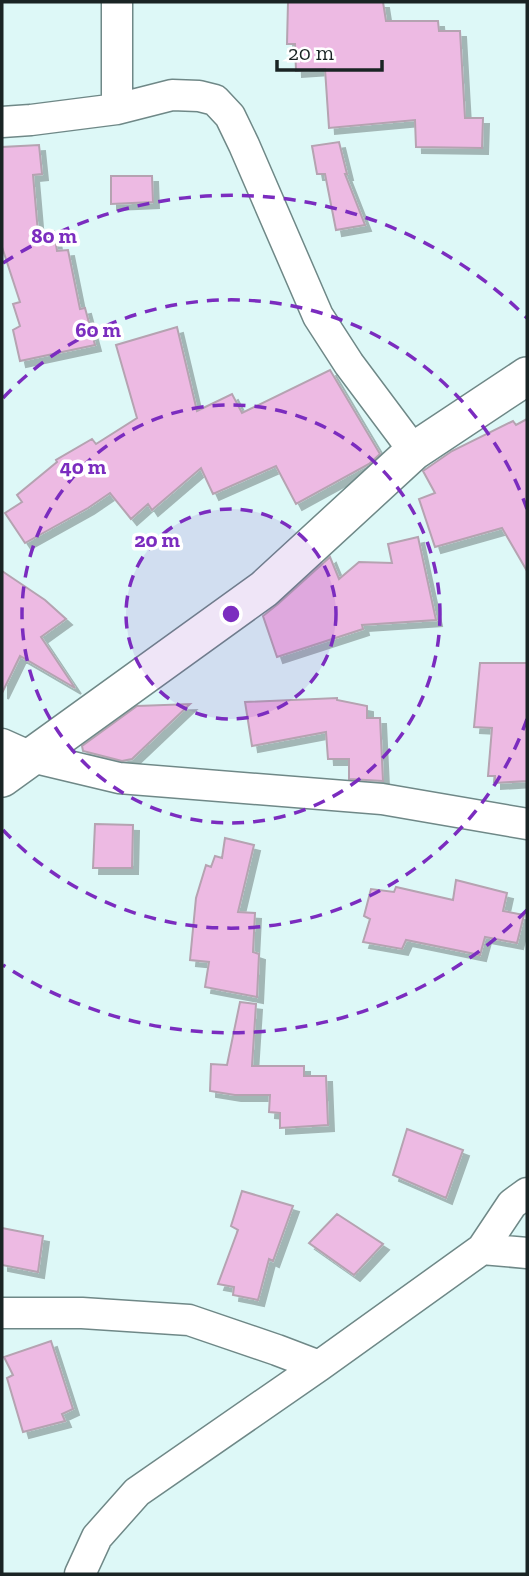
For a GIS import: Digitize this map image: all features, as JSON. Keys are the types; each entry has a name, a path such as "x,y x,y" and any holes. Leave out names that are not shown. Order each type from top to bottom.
{"street":[{"path":"117,2 117,109"},
{"path":"2,122 117,109 172,95 199,96 215,100 230,116 244,145 318,316 349,364 414,451"},
{"path":"2,778 16,750 264,589 414,451 527,376"},
{"path":"16,750 119,778 382,799 527,824"},
{"path":"80,1574 97,1537 138,1492 482,1250 512,1204 527,1193"},
{"path":"482,1250 527,1253"},
{"path":"2,1313 82,1313 189,1320 319,1366"}],"building":[{"path":"288,2 383,2 386,21 438,21 439,31 460,31 465,118 483,118 482,148 416,147 415,120 329,128 325,69 296,71 295,44 287,44"},
{"path":"339,142 345,174 365,225 336,230 325,174 317,174 312,146"},
{"path":"39,145 42,174 33,175 38,233 54,231 57,251 68,250 80,309 85,308 95,345 20,361 13,330 20,326 13,304 20,302 2,247 2,147"},
{"path":"111,176 152,176 153,202 111,204"},
{"path":"177,327 197,411 232,394 242,413 330,370 380,454 369,464 296,504 276,466 213,494 201,468 152,510 148,504 131,519 110,493 25,543 5,513 22,502 17,495 57,462 56,460 92,439 96,444 137,418 116,345"},
{"path":"527,419 527,571 502,528 435,547 419,499 435,493 423,471 452,451 513,421 516,425"},
{"path":"418,537 436,620 362,625 363,629 277,657 263,616 330,557 339,579 359,562 392,563 388,544"},
{"path":"2,571 45,600 66,619 41,637 75,688 20,656 2,693"},
{"path":"480,663 527,663 527,781 495,783 495,776 488,776 492,728 474,727"},
{"path":"337,698 367,706 367,718 380,718 383,781 349,779 349,759 328,759 326,732 252,746 245,702"},
{"path":"190,704 132,759 122,761 83,751 82,746 137,706"},
{"path":"95,824 133,825 132,868 93,868"},
{"path":"225,838 254,845 238,912 255,913 253,952 259,954 257,997 205,987 209,962 190,960 196,898 206,865 211,867 215,856 222,858"},
{"path":"456,880 507,893 503,911 524,915 517,943 485,937 480,955 406,940 402,949 363,942 370,919 364,916 371,889 394,892 396,887 453,900"},
{"path":"240,1002 256,1004 252,1066 304,1066 304,1076 326,1076 328,1125 280,1128 280,1113 269,1112 270,1095 235,1095 210,1091 211,1064 227,1065"},
{"path":"407,1129 463,1150 446,1198 393,1175"},
{"path":"242,1191 293,1206 273,1261 269,1259 258,1300 233,1295 234,1287 218,1284 238,1230 231,1226"},
{"path":"337,1214 383,1244 354,1275 309,1243"},
{"path":"2,1228 43,1236 38,1272 2,1265"},
{"path":"51,1341 73,1409 62,1414 65,1421 23,1432 7,1378 13,1375 4,1357"}]}
